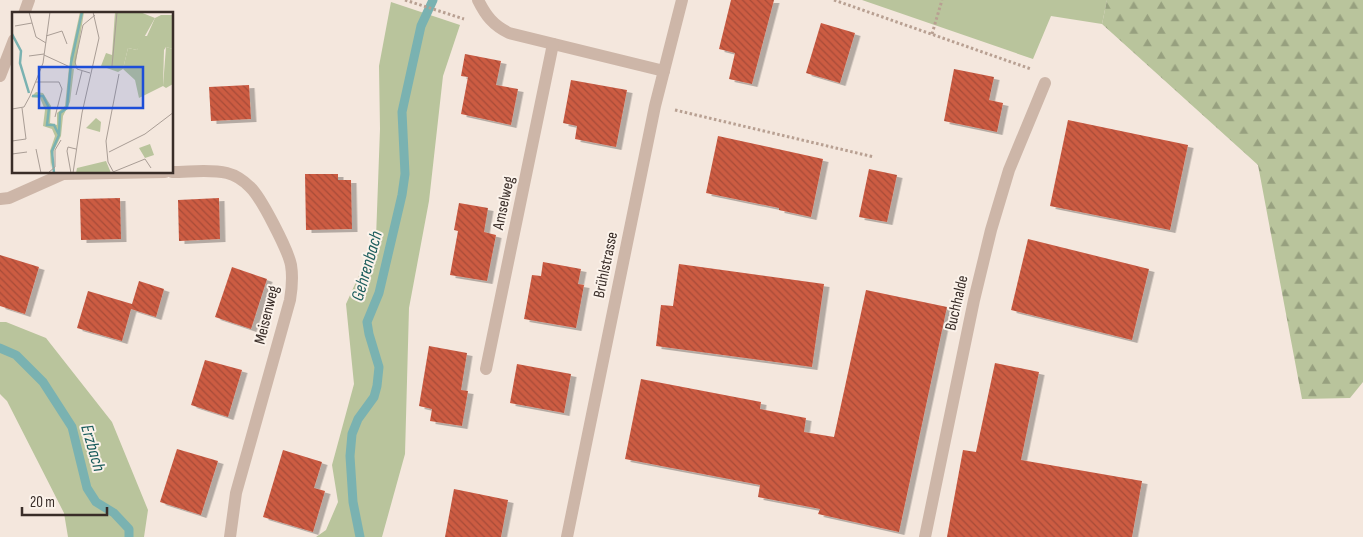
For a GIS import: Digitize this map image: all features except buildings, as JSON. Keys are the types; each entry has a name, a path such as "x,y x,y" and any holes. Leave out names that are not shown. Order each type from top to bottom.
{"street":[{"path":"25,12 29,0"},
{"path":"478,0 497,27 509,33 664,71"},
{"name":"Brühlstrasse","path":"568,537 655,106 682,0"},
{"name":"Amselweg","path":"486,369 553,44"},
{"path":"0,76 12,45"},
{"name":"Buchhalde","path":"925,537 974,300 991,230 1009,170 1045,83"},
{"name":"Meisenweg","path":"174,172 227,174 250,186 258,196 287,252 290,263 292,287 290,300 236,493 230,537"},
{"path":"0,200 64,174"}],"path":[{"path":"405,0 453,15"},
{"path":"834,0 1020,66"},
{"path":"932,34 942,0"},
{"path":"655,106 874,157"}],"green space":[{"path":"862,0 1107,0 1102,24 1051,16 1033,59"},
{"path":"1107,0 1363,0 1363,382 1350,398 1302,399 1258,165 1102,24"},
{"path":"391,2 460,25 443,76 429,201 409,308 405,454 382,537 316,537 326,530 338,502 332,465 354,384 346,304 376,238 380,129 379,66"},
{"path":"0,322 6,322 46,338 112,422 148,510 144,537 68,537 64,513 7,401 0,394"}],"waterway":[{"name":"Gehrenbach","path":"360,537 353,502 350,456 352,434 358,419 374,397 379,367 367,322 379,293 402,195 405,174 402,112 421,26 433,0"},
{"name":"Erzbach","path":"0,348 16,355 43,382 72,427 87,488 96,502 114,513 129,529 129,537"}]}
